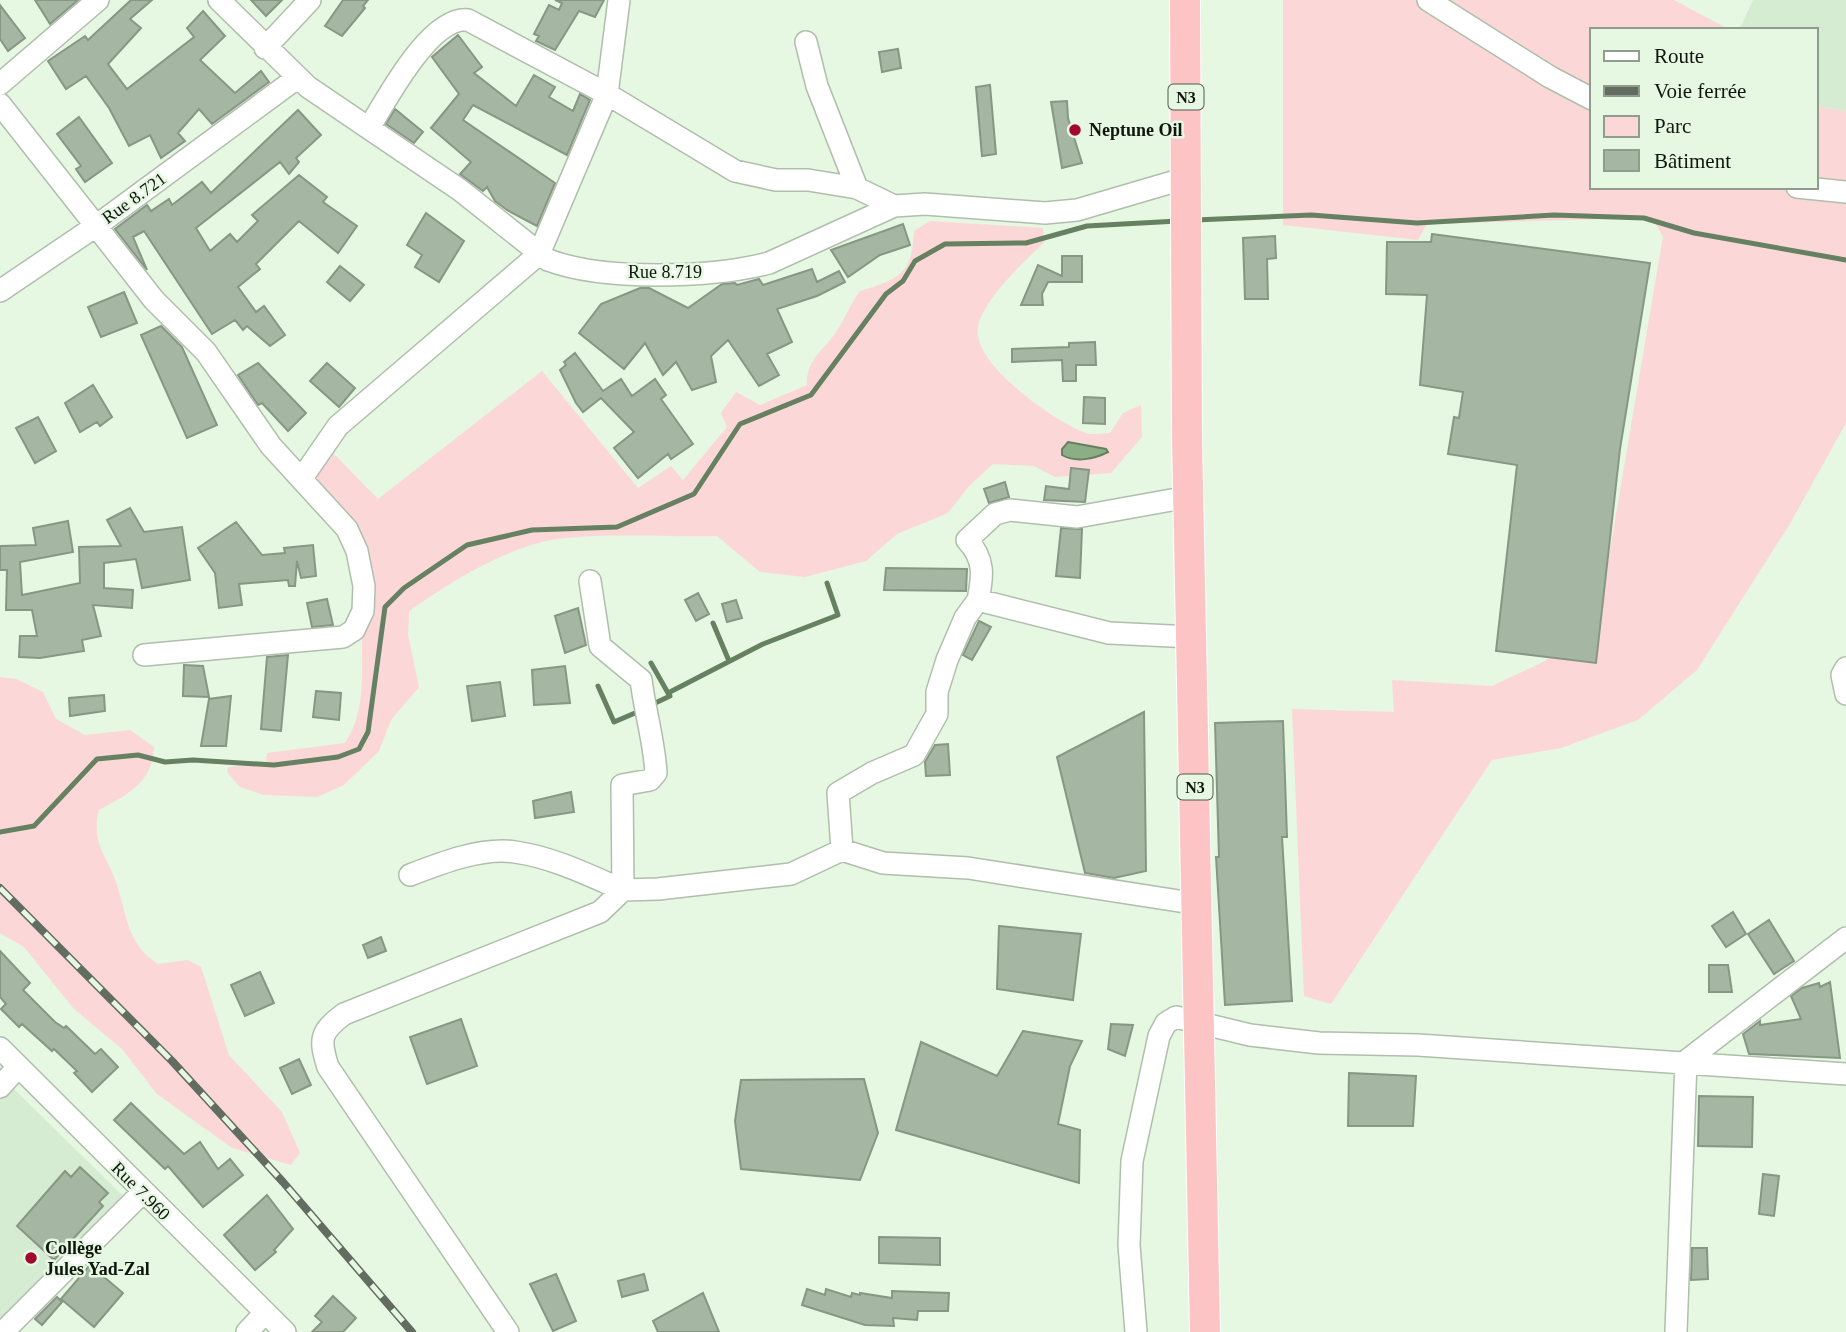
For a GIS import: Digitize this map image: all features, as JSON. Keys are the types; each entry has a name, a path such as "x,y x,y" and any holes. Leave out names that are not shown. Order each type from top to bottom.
{"highway":[{"name":"N3","path":"1185,0 1188,497 1205,1332"}],"street":[{"path":"0,84 98,0"},
{"name":"Rue 8.719","path":"219,0 297,78 460,190 539,254 565,267 650,275 747,269 769,264 894,206 925,204 1045,213 1077,210 1186,186"},
{"path":"265,48 310,0"},
{"path":"302,478 338,426 539,254 607,94 620,0"},
{"path":"1428,0 1550,77 1590,98"},
{"path":"369,128 411,62 448,23 457,19 468,20 607,94 735,171 776,180 808,180 857,188 868,196 894,206"},
{"path":"806,43 817,86 857,188"},
{"name":"Rue 8.721","path":"0,104 96,226 297,78"},
{"path":"1817,189 1846,192"},
{"path":"0,291 96,226 154,300 206,352 271,446 346,529 357,551 364,586 363,611 354,630 343,637 144,655"},
{"path":"842,850 838,793 872,773 914,755 937,714 937,692 947,660 965,618 978,600 984,573 977,550 967,540 995,514 1010,510 1077,517 1188,497"},
{"path":"508,1332 350,1101 328,1067 321,1045 327,1027 344,1014 600,912 623,890 622,785 650,780 656,773 654,737 645,715 641,680 600,646 590,582"},
{"path":"978,600 1109,633 1192,637"},
{"path":"1846,668 1842,675 1846,694"},
{"path":"410,875 454,858 513,851 565,866 623,890 659,889 791,874 842,850 883,863 968,868 1198,904"},
{"path":"1686,1061 1846,938"},
{"path":"1136,1332 1129,1245 1132,1161 1159,1036 1166,1023 1176,1017 1250,1035 1319,1043 1418,1045 1686,1061 1846,1074"},
{"name":"Rue 7.960","path":"0,1048 142,1193 285,1332"},
{"path":"1676,1332 1686,1061"},
{"path":"0,1087 18,1067"},
{"path":"3,1332 142,1193"},
{"path":"247,1332 265,1313"}],"shaded area":[{"path":"1753,0 1846,0 1846,111 1818,106 1818,28 1740,28"},
{"path":"1068,442 1106,449 1108,452 1091,458 1073,459 1062,455 1062,449"},
{"name":"Collège Jules Yad-Zal","path":"10,1085 123,1196 0,1319 0,1096"}],"green space":[{"path":"1283,0 1674,0 1726,28 1590,28 1590,189 1818,189 1818,106 1846,111 1846,423 1791,522 1697,670 1638,720 1561,748 1492,760 1331,1004 1304,996 1292,709 1394,712 1392,680 1492,686 1543,662 1589,634 1604,586 1663,236 1653,220 1644,218 1427,224 1418,240 1283,225"},
{"path":"930,221 1043,228 1044,243 1005,282 987,305 978,327 979,341 987,357 1017,388 1053,416 1083,432 1110,433 1123,413 1141,405 1142,437 1111,473 1055,477 1034,466 993,464 969,486 948,513 897,534 866,561 805,577 760,572 717,536 622,535 565,538 524,547 463,576 409,611 408,635 419,687 391,720 379,751 344,785 317,797 264,795 240,787 227,772 228,767 266,763 267,753 345,743 356,720 362,682 362,636 374,585 373,572 369,557 352,528 314,478 334,454 378,499 542,371 638,488 671,466 683,480 727,427 721,413 736,392 760,405 807,385 813,361 838,329 860,291 885,283 901,273 910,257 914,231"},
{"path":"0,677 16,679 43,692 56,719 85,735 130,730 154,747 144,778 128,793 99,810 98,841 117,885 130,929 140,948 158,964 188,960 201,967 229,1055 282,1112 300,1153 291,1165 232,1148 157,1094 122,1049 74,1009 24,947 0,933"}],"building":[{"path":"35,0 78,0 50,24"},
{"path":"131,0 152,0 130,19 141,28 108,64 127,89 194,37 187,28 203,11 225,36 200,60 235,93 261,71 269,82 212,124 199,109 178,133 185,141 161,158 150,135 129,146 109,108 86,76 66,89 48,61 85,36 88,40"},
{"path":"251,0 282,0 266,16"},
{"path":"343,0 368,0 363,6 365,8 342,36 325,26"},
{"path":"555,0 604,0 595,17 579,11 555,50 536,41 539,36 534,34 549,5 559,10 562,3"},
{"path":"0,5 25,38 8,51 0,39"},
{"path":"458,35 482,67 474,73 516,106 534,75 555,87 549,97 573,111 580,94 590,100 567,155 473,105 463,120 555,183 537,226 495,201 487,187 483,191 460,174 471,162 431,128 459,94 432,57"},
{"path":"898,49 901,68 882,72 879,52"},
{"path":"990,85 996,154 982,156 976,87"},
{"path":"1067,101 1068,118 1082,163 1062,168 1051,102"},
{"path":"395,109 423,132 414,143 386,124"},
{"path":"298,110 321,135 296,158 299,162 289,174 280,162 196,228 210,251 230,234 237,242 258,221 252,215 299,175 327,197 323,202 357,226 338,253 299,221 256,264 260,269 238,287 256,312 264,306 285,335 270,346 247,326 243,330 235,320 212,334 144,231 133,237 147,270 115,229 147,205 151,211 169,199 172,205 202,182 211,193"},
{"path":"79,117 112,163 85,182 76,169 81,166 57,134"},
{"path":"426,213 464,241 439,282 415,267 422,255 407,245"},
{"path":"903,224 910,245 880,255 848,277 831,250"},
{"path":"1432,234 1650,263 1620,449 1596,663 1496,651 1517,465 1448,454 1454,417 1459,418 1463,392 1420,385 1427,295 1386,294 1387,242 1431,242"},
{"path":"1275,236 1276,258 1267,259 1268,299 1245,299 1243,238"},
{"path":"1062,256 1082,256 1082,282 1048,282 1042,294 1043,305 1021,305 1038,265 1062,276"},
{"path":"340,266 364,285 350,301 327,282"},
{"path":"812,269 817,282 839,271 845,282 817,296 777,309 792,342 767,354 779,375 759,386 728,340 711,356 716,382 692,390 676,362 663,375 645,343 624,369 579,333 601,304 640,288 649,288 688,308 722,284 737,285 759,279 763,285"},
{"path":"124,292 137,323 101,337 88,307"},
{"path":"161,326 182,347 217,425 187,438 141,335"},
{"path":"1095,342 1096,365 1076,365 1076,381 1063,381 1062,360 1012,362 1012,349 1069,347 1069,343"},
{"path":"575,353 603,391 621,379 632,396 655,379 666,395 661,399 693,444 671,459 668,454 638,478 614,448 634,432 601,398 583,412 576,403 560,370 566,365 564,362"},
{"path":"258,363 306,413 288,431 262,403 258,405 238,375"},
{"path":"327,363 355,388 339,407 310,381"},
{"path":"93,385 112,417 100,426 97,422 80,432 65,403"},
{"path":"1084,397 1105,398 1105,424 1083,423"},
{"path":"38,417 56,451 35,463 16,428"},
{"path":"1071,468 1089,470 1085,502 1044,500 1046,486 1069,489"},
{"path":"1005,482 1009,497 989,503 984,489"},
{"path":"130,508 144,532 182,527 190,580 142,588 136,559 104,563 104,588 133,590 132,608 93,605 101,636 82,640 84,651 40,658 19,657 20,636 37,636 32,610 6,610 7,570 0,570 0,546 36,545 33,528 68,521 73,552 20,562 22,595 80,583 79,547 121,546 107,520"},
{"path":"236,522 262,555 285,553 284,548 313,545 316,576 301,578 297,561 295,586 289,586 288,580 239,584 242,605 219,608 215,573 198,548"},
{"path":"1061,528 1082,529 1080,578 1056,576"},
{"path":"886,568 967,569 966,591 884,590"},
{"path":"698,593 709,614 696,621 685,600"},
{"path":"327,599 333,625 312,627 307,603"},
{"path":"736,600 742,618 727,622 722,604"},
{"path":"578,608 586,645 565,653 555,616"},
{"path":"979,621 991,627 972,660 963,655"},
{"path":"288,655 281,731 261,729 267,657"},
{"path":"184,665 203,666 209,697 183,696"},
{"path":"565,666 570,703 534,705 532,670"},
{"path":"500,682 505,716 472,721 467,686"},
{"path":"316,691 341,693 339,720 313,717"},
{"path":"104,695 105,711 70,716 69,698"},
{"path":"231,696 226,746 201,746 209,699"},
{"path":"1144,712 1146,871 1114,878 1085,873 1057,757"},
{"path":"1283,721 1287,837 1282,837 1292,1001 1225,1005 1216,857 1219,857 1215,723"},
{"path":"948,744 950,775 926,776 925,762 935,745"},
{"path":"571,792 574,812 535,818 533,801"},
{"path":"1733,912 1746,934 1726,947 1712,926"},
{"path":"1769,920 1794,961 1774,974 1748,934"},
{"path":"999,926 1081,934 1073,1000 997,989"},
{"path":"381,937 386,951 368,958 363,945"},
{"path":"0,951 30,983 23,990 55,1022 64,1028 66,1026 95,1054 101,1049 118,1067 92,1092 74,1073 77,1071 54,1049 52,1051 22,1024 19,1027 1,1009 6,1004 0,997"},
{"path":"1709,965 1728,965 1732,992 1709,992"},
{"path":"260,972 274,1003 245,1016 231,985"},
{"path":"1830,982 1840,1058 1749,1054 1743,1034 1760,1021 1760,1025 1801,1019 1791,996 1802,988 1819,983 1820,987"},
{"path":"461,1019 477,1066 427,1084 410,1037"},
{"path":"1111,1024 1133,1025 1125,1056 1108,1049"},
{"path":"1023,1031 1082,1041 1070,1066 1058,1124 1080,1130 1079,1183 896,1130 921,1042 997,1076"},
{"path":"299,1059 311,1085 292,1094 280,1068"},
{"path":"1349,1073 1416,1076 1413,1126 1348,1126"},
{"path":"864,1079 878,1133 860,1180 741,1169 735,1121 741,1080"},
{"path":"1699,1096 1753,1097 1752,1147 1698,1146"},
{"path":"131,1103 184,1154 200,1142 218,1169 230,1159 243,1175 203,1207 168,1166 165,1169 114,1120"},
{"path":"80,1167 108,1193 99,1202 103,1206 54,1260 17,1226 65,1171 71,1177"},
{"path":"1763,1174 1779,1176 1774,1216 1759,1214"},
{"path":"267,1195 293,1229 274,1250 276,1252 255,1270 224,1235"},
{"path":"879,1237 940,1238 940,1265 879,1263"},
{"path":"1692,1248 1707,1248 1708,1279 1691,1280"},
{"path":"90,1265 123,1293 94,1327 61,1299"},
{"path":"556,1274 576,1321 553,1331 530,1284"},
{"path":"644,1274 648,1290 622,1297 618,1281"},
{"path":"807,1289 825,1295 826,1289 851,1297 852,1293 860,1293 892,1298 892,1291 949,1293 948,1311 918,1311 917,1320 893,1318 894,1326 865,1325 802,1305"},
{"path":"703,1293 719,1332 658,1332 653,1321"},
{"path":"333,1296 356,1318 343,1332 312,1332 322,1322 315,1316"},
{"path":"57,1297 62,1302 42,1325 35,1319"}],"waterway":[{"path":"1195,220 1311,215 1417,223 1554,215 1644,218 1694,233 1846,260"},
{"path":"0,832 34,826 97,759 138,755 165,762 193,760 274,765 338,757 359,749 368,732 385,607 404,588 467,545 532,530 617,527 694,494 740,424 811,395 886,294 903,281 915,261 945,244 1026,243 1087,226 1178,221"},
{"path":"651,705 670,696 668,693 763,644 838,615 827,583"},
{"path":"713,623 729,661"},
{"path":"651,663 668,693"},
{"path":"598,686 614,722 642,710"}],"railway":[{"path":"0,888 172,1061 283,1182 412,1332"}],"place":[{"name":"Neptune Oil","path":"1075,130"},
{"name":"Collège Jules Yad-Zal","path":"31,1258"}]}
